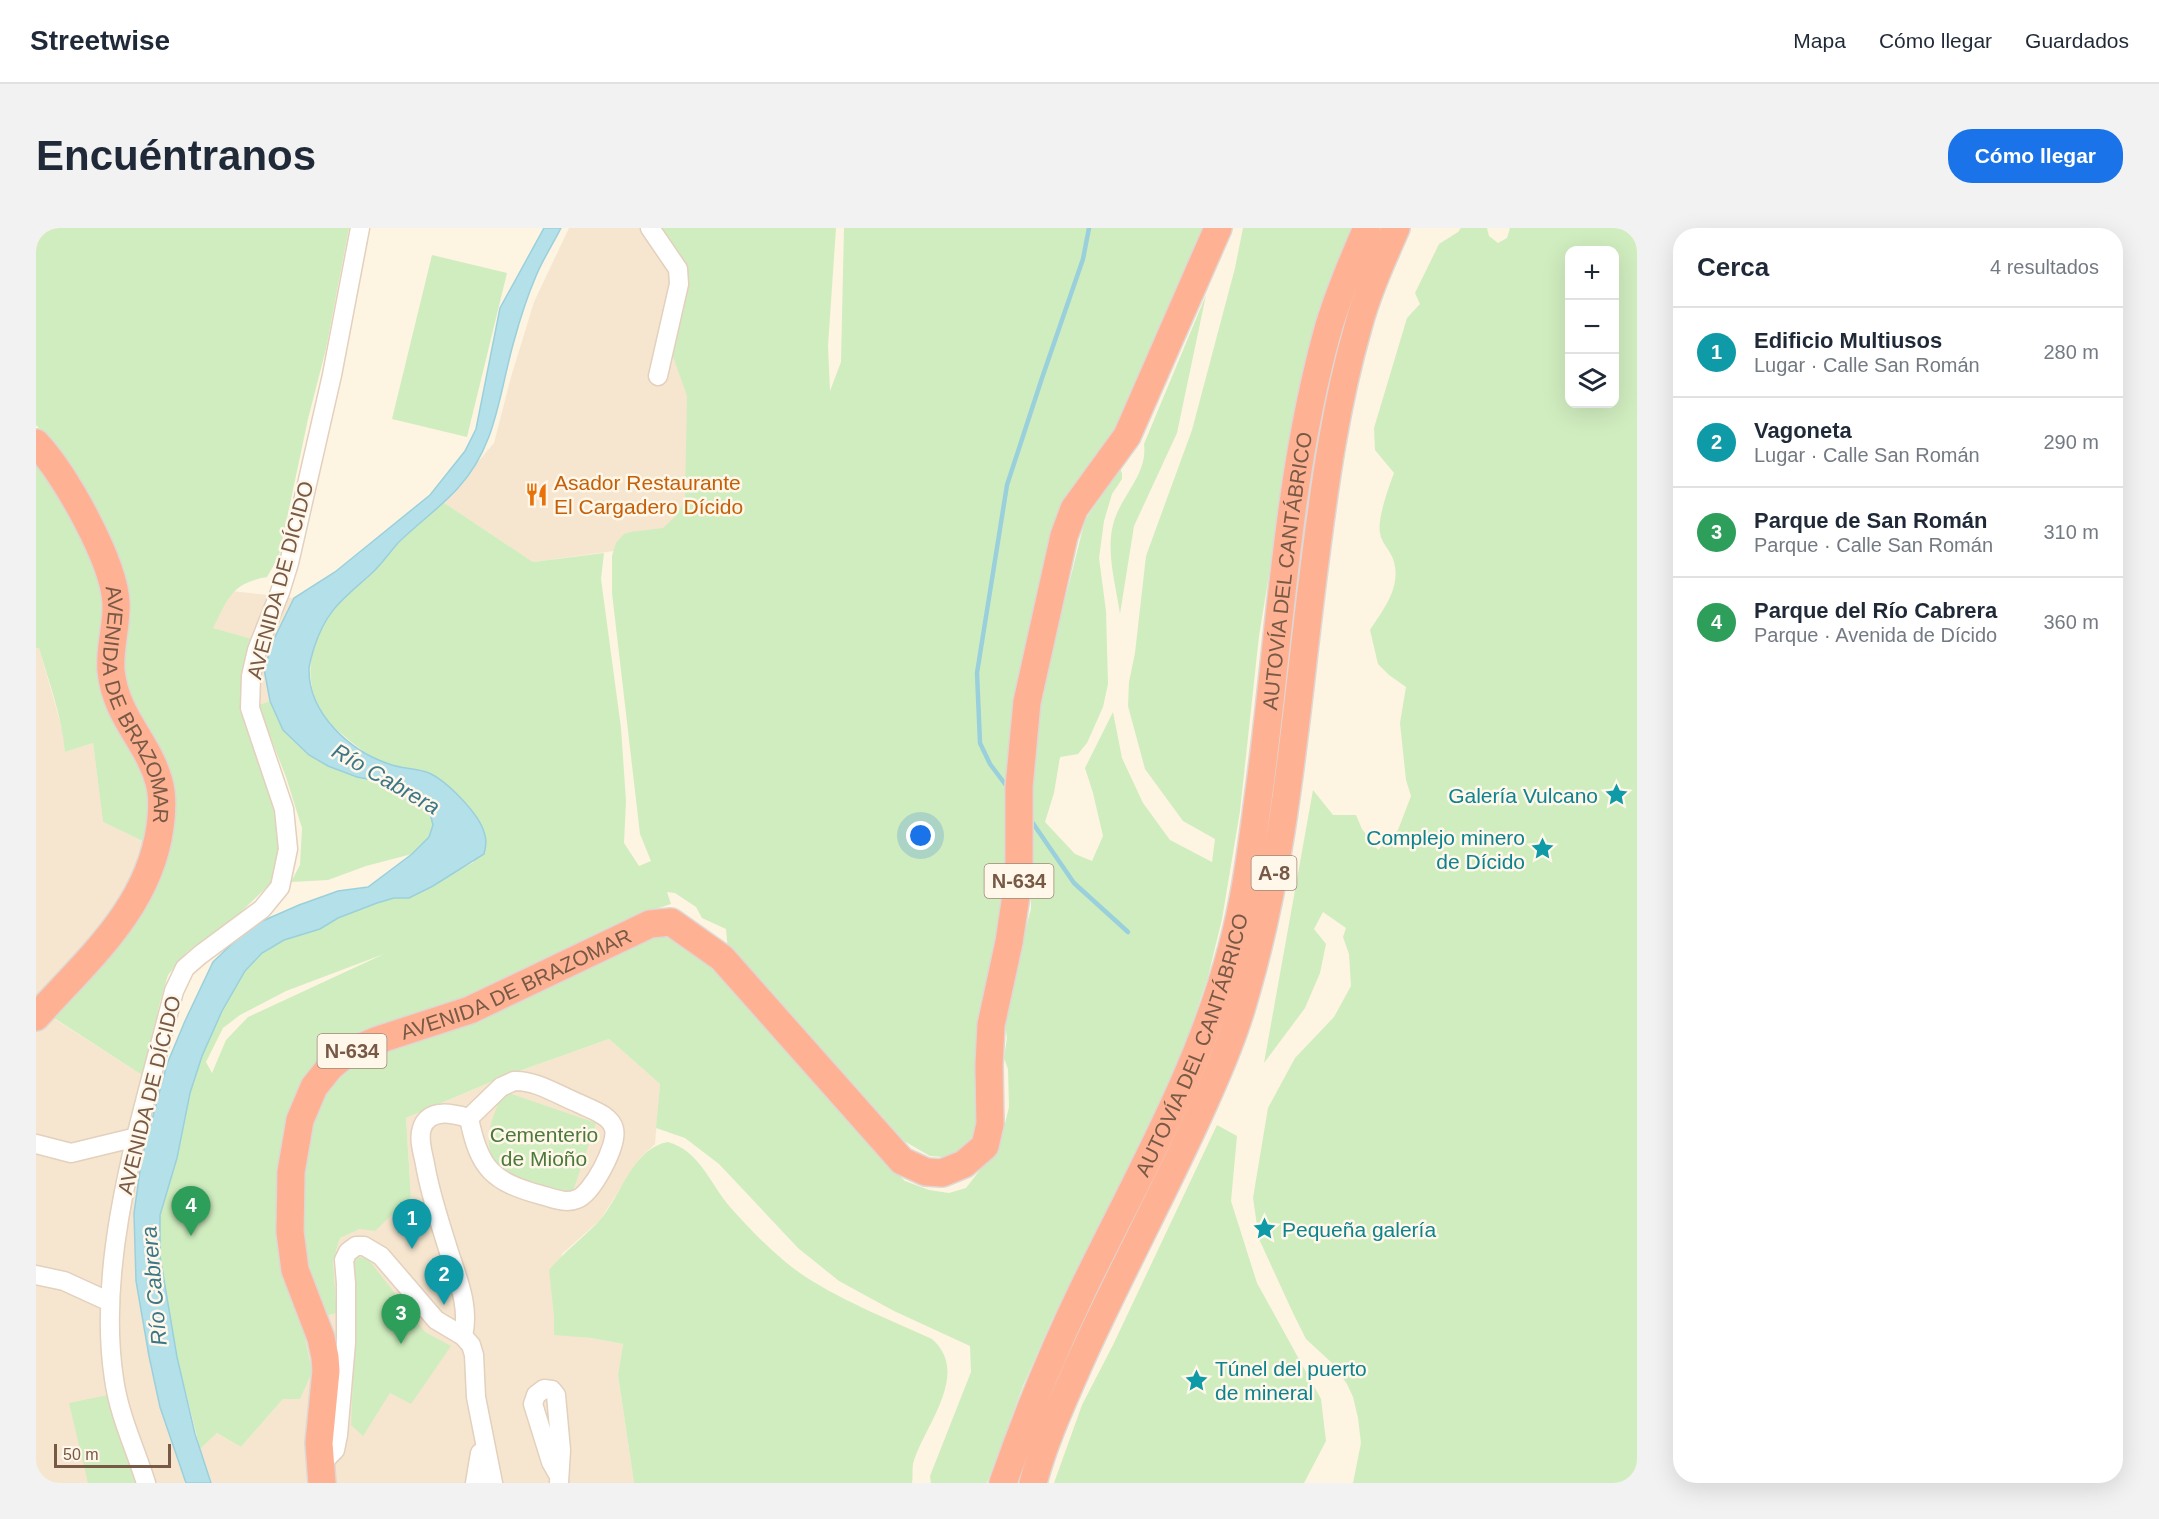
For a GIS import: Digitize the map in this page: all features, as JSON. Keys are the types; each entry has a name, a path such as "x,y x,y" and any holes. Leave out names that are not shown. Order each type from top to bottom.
{"highway":[{"name":"AVENIDA DE BRAZOMAR","path":"321,1472 319,1443 326,1371 325,1357 321,1338 295,1270 290,1232 291,1173 300,1120 314,1087 330,1067 347,1053 378,1040 470,1010 650,924 672,922 722,958 902,1161 926,1172 942,1173 964,1164 985,1146 990,1124 991,1025 1009,942 1019,876 1019,788 1027,702 1064,536 1074,509 1127,436 1218,228"},
{"name":"AUTOVÍA DEL CANTÁBRICO","path":"1003,1483 1034,1402 1083,1288 1189,1076 1232,948 1245,892 1295,496 1314,388 1328,331 1345,279 1367,228"},
{"name":"AUTOVÍA DEL CANTÁBRICO","path":"1033,1483 1042,1451 1105,1307 1218,1072 1246,992 1268,909 1279,850 1323,499 1343,384 1359,323 1396,228"},
{"name":"AVENIDA DE BRAZOMAR","path":"36,443 67,485 98,543 113,580 116,605 111,669 114,694 131,728 150,758 159,783 162,816 157,848 143,887 123,920 36,1017"}],"street":[{"name":"AVENIDA DE DÍCIDO","path":"146,1483 120,1412 110,1346 110,1302 120,1206 174,991 185,968 262,909 280,886 288,849 284,809 250,708 251,676 257,650 289,563 332,375 360,228"},
{"path":"650,228 678,269 679,284 658,376"},
{"path":"524,1081 601,1113 615,1130 613,1142 595,1183 578,1199 565,1202 505,1183 492,1174 474,1140 470,1118 501,1088 514,1082 524,1081"},
{"path":"463,1336 467,1322 464,1303 429,1189 420,1138 422,1127 431,1116 452,1113 470,1118"},
{"path":"36,1144 71,1153 137,1137"},
{"path":"321,1472 329,1456 335,1450 338,1435 346,1343 344,1260 348,1252 356,1246 364,1246 381,1256 436,1320 463,1336 471,1345 474,1355 476,1397 493,1483"},
{"path":"36,1275 64,1281 110,1302"},
{"path":"476,1483 483,1439"}],"shaded area":[{"path":"569,228 672,228 757,448 666,544 533,562 443,502 494,443 534,302"},
{"path":"232,591 294,598 275,637 264,669 270,701 258,705 241,703 256,640 212,628"},
{"path":"36,648 39,648 64,736 65,752 93,743 103,822 153,846 131,900 36,1006"},
{"path":"36,1007 145,1077 162,1083 142,1157 134,1213 136,1281 160,1407 186,1483 36,1483"},
{"path":"609,1039 660,1084 655,1144 640,1158 600,1220 562,1254 554,1334 623,1344 618,1375 634,1483 211,1483 200,1449 217,1433 241,1447 283,1399 302,1324 337,1313 333,1261 340,1238 360,1229 411,1197 406,1118 505,1076"}],"green space":[{"path":"36,228 349,228 326,349 308,419 279,556 267,577 245,583 232,594 213,628 256,640 241,703 279,810 282,846 271,883 237,916 188,951 168,975 159,1006 145,1077 51,1016 144,907 165,867 170,820 123,673 131,610 119,569 44,433 36,425"},
{"path":"652,228 836,228 828,346 830,391 841,362 844,228 1206,228 1125,409 1113,432 1070,495 1010,849 981,1109 974,1136 957,1151 943,1157 930,1156 904,1141 759,978 728,951 726,929 702,918 696,907 675,893 667,892 671,904 640,914 474,999 331,1047 306,1075 302,1324 312,1372 300,1399 283,1399 241,1447 217,1433 200,1449 172,1336 160,1256 160,1215 177,1158 190,1093 202,1056 222,1011 245,971 262,953 284,940 320,929 338,918 377,903 394,898 409,898 474,862 470,819 462,799 432,780 367,754 342,735 325,716 312,687 310,671 316,639 332,610 373,573 402,539 443,502 533,562 604,553 601,579 621,728 626,801 624,843 639,866 651,861 640,834 612,593 612,556 616,543 624,534 663,528 677,515 685,498 687,396 670,348 683,281","holes":["384,954 248,1017 226,1040 212,1073 206,1062 223,1028 240,1015 286,991"]},
{"path":"1243,228 1354,228 1291,441 1259,636 1240,811 1222,919 1208,977 1187,1039 1128,1173 1052,1320 1023,1386 987,1483 931,1483 930,1476 971,1372 970,1346 894,1311 839,1281 798,1248 719,1164 685,1138 656,1128 660,1084 609,1039 505,1076 406,1118 411,1197 375,1231 360,1229 340,1238 333,1261 337,1313 323,1317 303,1249 301,1185 312,1119 324,1091 345,1067 654,933 676,942 716,969 769,1025 889,1166 905,1181 929,1190 949,1193 966,1188 1000,1144 1009,1107 1008,1069 1004,1058 1007,1038 1003,1010 1031,909 1029,800 1044,683 1085,520 1120,469 1122,479 1112,494 1104,521 1099,558 1106,611 1108,684 1103,707 1087,743 1078,754 1060,757 1054,793 1045,822 1075,854 1092,861 1103,836 1085,768 1113,712 1122,758 1143,803 1170,840 1212,862 1215,839 1183,821 1145,769 1128,706 1129,682 1135,653 1146,556 1192,430 1235,268"},
{"path":"1461,228 1487,228 1489,236 1498,243 1507,238 1510,228 1637,228 1637,1483 1353,1483 1361,1443 1353,1397 1332,1363 1306,1339 1259,1239 1253,1198 1268,1108 1295,1058 1334,1017 1351,986 1349,954 1343,937 1346,928 1323,912 1314,929 1326,944 1320,973 1305,1008 1264,1063 1313,790 1333,815 1356,815 1362,829 1378,850 1398,830 1411,796 1406,780 1400,723 1406,687 1378,664 1370,630 1390,598 1396,572 1393,558 1381,537 1380,527 1384,503 1394,473 1375,450 1374,428 1407,318 1420,304 1415,293 1439,244"},
{"path":"432,255 507,273 467,437 392,419"},
{"path":"1206,295 1177,433 1134,526 1120,614 1111,558 1113,525 1121,504 1138,476 1142,466 1144,444"},
{"path":"36,454 104,572 106,639 152,788 153,846 103,822 93,743 65,752 55,700 39,648 36,648"},
{"path":"270,701 283,730 357,777 378,781 412,796 425,806 430,813 433,825 429,837 412,854 366,866 328,880 291,882 300,865 302,828 286,777 258,705"},
{"name":"Cementerio de Mioño","path":"503,1091 596,1123 571,1197 498,1170 490,1149 489,1139 492,1121"},
{"path":"1217,1125 1237,1136 1231,1201 1257,1283 1321,1399 1326,1441 1304,1483 1054,1483 1082,1405 1113,1345"},
{"path":"668,1142 679,1146 696,1160 736,1214 768,1247 797,1271 854,1304 932,1339 943,1353 947,1368 946,1384 941,1401 918,1449 913,1464 912,1483 634,1483 618,1375 623,1344 591,1338 554,1335 549,1270 599,1221 636,1163 656,1146"},
{"path":"359,1257 368,1259 425,1332 451,1346 411,1404 390,1393 363,1436 351,1425 355,1330 353,1266"},
{"path":"108,1395 124,1450 137,1483 88,1483 69,1403"}],"water":[{"name":"Río Cabrera","path":"544,228 561,228 539,270 527,300 514,341 495,418 481,455 458,488 398,543 375,570 336,606 319,635 309,667 311,686 316,701 334,729 374,758 394,766 429,773 444,783 476,816 485,835 484,854 409,898 394,898 377,903 338,918 320,929 284,940 262,953 245,971 222,1011 202,1056 190,1093 177,1158 160,1215 160,1256 177,1357 195,1434 211,1483 186,1483 160,1407 136,1281 134,1213 142,1157 167,1064 213,962 237,939 258,923 299,905 338,891 368,887 412,854 429,837 433,825 430,813 412,796 378,781 357,777 328,766 309,755 283,730 270,701 264,669 275,637 294,598 335,572 430,495 465,451 476,429 500,308"}],"waterway":[{"path":"1008,788 990,764 980,743 977,673 1007,485 1083,259 1089,228"},
{"path":"1030,819 1074,883 1128,932"}],"place":[{"name":"Asador Restaurante El Cargadero Dícido","path":"536,494"},
{"name":"Galería Vulcano","path":"1616,795"},
{"name":"Complejo minero de Dícido","path":"1543,849"},
{"name":"Pequeña galería","path":"1264,1229"},
{"name":"Parque del Río Cabrera","path":"191,1236"},
{"name":"Edificio Multiusos","path":"412,1249"},
{"name":"Vagoneta","path":"444,1305"},
{"name":"Parque de San Román","path":"401,1344"},
{"name":"Túnel del puerto de mineral","path":"1197,1380"}]}
